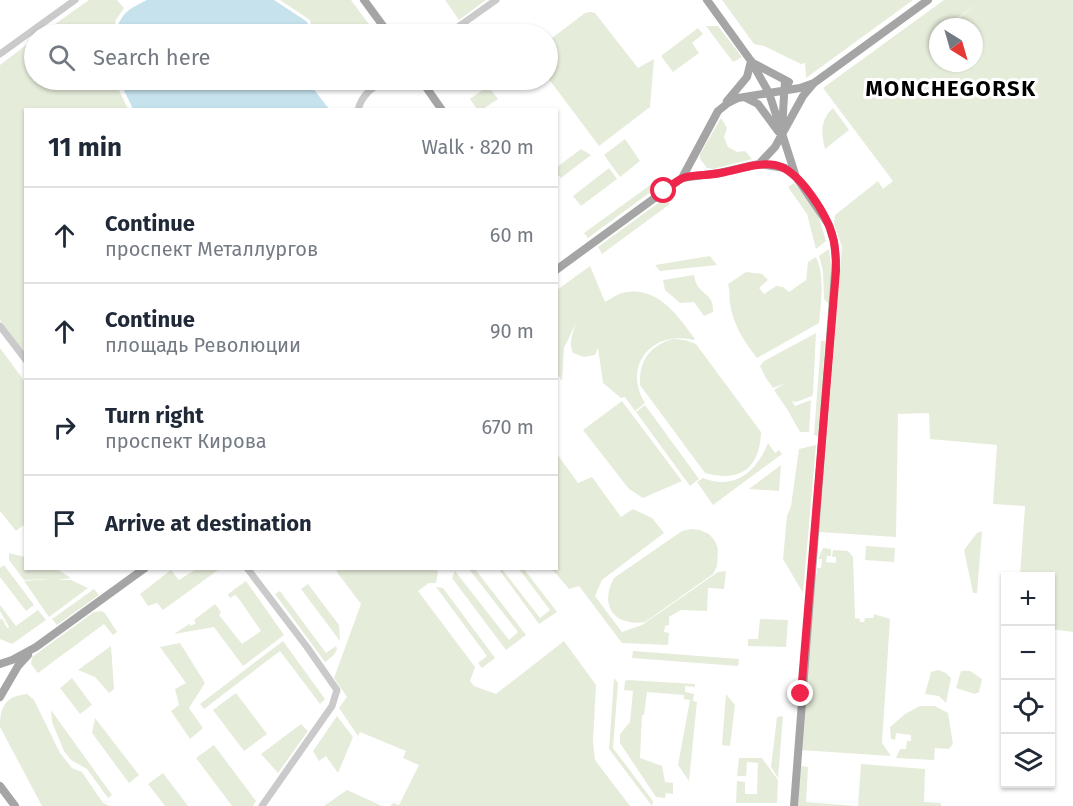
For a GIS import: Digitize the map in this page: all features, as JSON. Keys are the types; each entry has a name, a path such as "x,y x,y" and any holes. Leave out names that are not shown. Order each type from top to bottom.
{"main road":[{"path":"364,0 382,24"},
{"path":"706,0 751,62 769,93 796,177 829,225 834,241 836,260 794,806"},
{"path":"759,164 782,136 802,92 928,0"},
{"path":"751,62 802,92"},
{"path":"558,267 682,178 718,111 747,77 751,62"},
{"path":"782,136 784,80"},
{"path":"428,90 441,108"},
{"path":"718,111 732,100 744,97 784,90 802,92"},
{"path":"744,97 758,104 782,136"},
{"path":"695,154 699,168 712,175"},
{"path":"682,178 712,175 759,164 785,168 796,177"},
{"path":"0,696 22,660 36,647 142,570"},
{"path":"0,664 36,647"},
{"path":"0,786 15,806"}],"street":[{"path":"42,24 75,0"},
{"path":"462,24 496,0"},
{"path":"0,54 24,37"},
{"path":"358,108 361,98 372,90"},
{"path":"0,326 24,357"},
{"path":"249,570 332,681 336,690 335,701 262,806"}],"green space":[{"path":"89,0 117,0 124,8 115,24 55,24"},
{"path":"280,0 351,0 369,24 311,24 310,20"},
{"path":"445,0 486,0 459,20"},
{"path":"722,0 913,0 806,78 805,63 801,64 764,46 754,44"},
{"path":"944,0 1073,0 1073,632 1055,630 1055,572 1020,572 1025,506 993,504 997,445 930,439 929,413 898,414 896,537 819,532 842,247 834,224 835,215 878,181 883,189 893,181 823,88"},
{"path":"585,13 595,13 638,68 654,59 650,107 599,146 557,90 558,33"},
{"path":"706,26 718,26 742,57 733,62"},
{"path":"698,28 703,34 692,43 699,53 673,72 661,56"},
{"path":"24,47 24,90 119,90 128,108 24,108 24,353 0,320 0,65"},
{"path":"482,90 491,90 498,99 484,108 476,108 470,99"},
{"path":"833,108 849,130 825,149 823,127 826,117"},
{"path":"721,118 727,128 724,137 728,147 737,152 745,151 752,159 713,169 707,168 700,159 700,154"},
{"path":"625,139 640,161 620,177 604,155"},
{"path":"581,149 591,155 561,178 558,175 558,166"},
{"path":"609,168 617,179 581,206 573,196"},
{"path":"653,183 656,188 588,238 584,233"},
{"path":"794,183 817,212 826,241 816,249 807,214 788,187"},
{"path":"665,198 670,204 602,254 598,247"},
{"path":"829,249 832,275 829,304 824,299 823,271 819,256"},
{"path":"710,256 717,265 660,271 655,265"},
{"path":"816,257 821,272 819,323 757,358 736,326 731,311 728,284 746,272 762,274 768,280 759,288 764,294 776,286 783,287 789,292 806,280 808,262"},
{"path":"590,266 605,302 622,293 634,291 646,293 674,312 695,339 665,340 645,354 639,364 637,376 645,403 635,411 625,397 621,398 603,383 598,348 595,355 584,357 573,353 571,341 576,323 564,348 562,381 558,375 558,289"},
{"path":"694,275 698,287 708,296 713,305 713,312 704,316 694,302 680,303 665,290 663,280"},
{"path":"816,333 812,396 796,402 792,401 795,406 811,400 809,432 800,432 774,390 784,384 773,388 760,366 764,361"},
{"path":"673,339 696,344 761,432 757,455 746,470 728,476 705,473 640,385 641,369 647,356 658,346"},
{"path":"821,341 825,341 819,436 814,435"},
{"path":"0,348 24,381 24,525 16,531 0,511"},
{"path":"622,401 682,481 643,498 629,489 583,430"},
{"path":"645,405 699,479 690,486 636,412"},
{"path":"768,443 775,453 779,450 782,454 713,505 697,482 703,478 725,482 743,476 758,462"},
{"path":"816,445 803,593 783,559 787,516 791,506 799,449"},
{"path":"558,455 578,483 592,477 621,517 633,509 652,518 664,533 602,580 595,596 622,632 642,625 718,572 726,571 724,589 708,588 707,611 681,610 669,617 669,625 665,626 664,632 669,633 668,645 622,643 579,586 569,589 553,570 558,570"},
{"path":"781,465 779,491 749,489"},
{"path":"691,529 709,534 715,541 718,549 717,566 713,574 645,622 625,621 612,612 608,597 614,578 682,531"},
{"path":"982,531 977,593 973,593 964,550 977,533"},
{"path":"866,546 895,548 894,562 865,560"},
{"path":"823,548 831,549 831,556 827,556 826,562 836,563 836,557 832,557 833,550 848,551 853,557 855,618 864,622 865,618 873,618 874,614 890,619 882,743 891,756 801,750 814,575 817,574 817,568 821,568 822,559 818,559"},
{"path":"9,553 24,557 24,570 59,570 71,578 58,580 71,580 88,588 49,617 24,581 49,579 24,580 9,560"},
{"path":"4,565 34,605 26,611 0,577 0,568"},
{"path":"171,570 179,580 195,570 218,570 163,610 157,603 148,606 140,594"},
{"path":"437,570 436,583 429,583 418,591 475,667 470,681 474,686 496,694 564,641 596,685 593,741 595,760 630,806 390,806 393,803 399,805 419,765 403,758 406,751 360,732 358,736 339,708 347,697 334,678 361,604 336,571"},
{"path":"470,570 476,570 526,635 506,650 452,578 455,571 509,640 518,632"},
{"path":"503,570 540,618 550,610 520,570 525,570 557,612 539,624 500,571"},
{"path":"246,581 284,635 243,666 214,627 174,634 189,624 191,626 196,623 194,620 215,604 221,612 219,615 242,644 261,631 239,599 235,595 230,598 228,594"},
{"path":"308,584 339,625 340,641 301,589"},
{"path":"436,587 443,588 495,658 482,668 478,663 487,656"},
{"path":"94,589 99,595 57,625 52,619"},
{"path":"280,591 326,653 336,646 334,655 325,662 275,594"},
{"path":"0,605 16,626 38,610 46,620 12,644 0,639 0,620 2,618 7,628 9,627 0,611"},
{"path":"94,612 105,613 117,632 113,635 104,624 38,673 31,664 32,657"},
{"path":"760,619 788,620 786,647 748,646 748,639 758,639"},
{"path":"283,641 325,699 320,704 280,651 204,709 200,704"},
{"path":"180,643 205,683 189,708 203,728 190,739 171,711 179,705 175,689 186,683 160,647"},
{"path":"111,646 114,689 109,693 95,677 78,670"},
{"path":"633,651 739,659 738,666 632,658"},
{"path":"938,670 951,678 946,703 939,696 925,694 931,672"},
{"path":"961,671 970,671 982,679 979,692 975,694 956,688"},
{"path":"72,678 92,705 80,714 60,688"},
{"path":"614,678 618,683 613,748 653,801 652,806 609,749"},
{"path":"625,681 695,684 695,687 685,686 685,692 694,694 693,701 697,702 689,781 678,765 690,700 684,699 684,695 647,692 644,715 642,715 640,758 662,766 665,782 673,783 673,794 666,793 665,798 656,797 620,743 620,734 630,722 633,691 624,690"},
{"path":"236,693 267,734 244,751 213,710"},
{"path":"27,694 34,700 60,753 72,768 82,772 103,803 110,806 42,806 0,727 1,713 6,703 14,697"},
{"path":"726,694 735,705 730,746 722,745"},
{"path":"920,706 935,706 948,713 953,744 949,749 935,748 934,760 896,758 900,749 906,749 907,741 911,741 911,735 896,733 895,740 891,739 890,727 905,714"},
{"path":"51,710 112,795 108,798 87,769 71,760 64,751 52,722"},
{"path":"337,716 353,737 338,773 326,756 319,761 313,751"},
{"path":"783,716 778,778 771,767 777,717"},
{"path":"95,718 139,775 129,783 92,733"},
{"path":"301,724 308,731 278,773 261,754"},
{"path":"214,745 256,801 253,806 232,806 196,758"},
{"path":"739,758 762,758 778,780 777,803 736,803 737,781 745,782 745,794 757,794 758,763 747,762 746,776 737,776"},
{"path":"861,764 925,769 924,802 941,803 941,806 858,806"},
{"path":"800,766 808,767 806,802 856,806 798,806"},
{"path":"163,773 188,806 165,806 148,784"},
{"path":"347,790 382,806 324,806"}],"water":[{"path":"147,0 274,0 308,24 119,24 126,12"},
{"path":"124,90 314,90 328,108 133,108"}],"district":[{"name":"MONCHEGORSK","path":"951,88"}],"route":[{"path":"664,191 682,178 759,164 785,168 796,177 820,210 829,225 834,241 836,271 801,694"}]}
